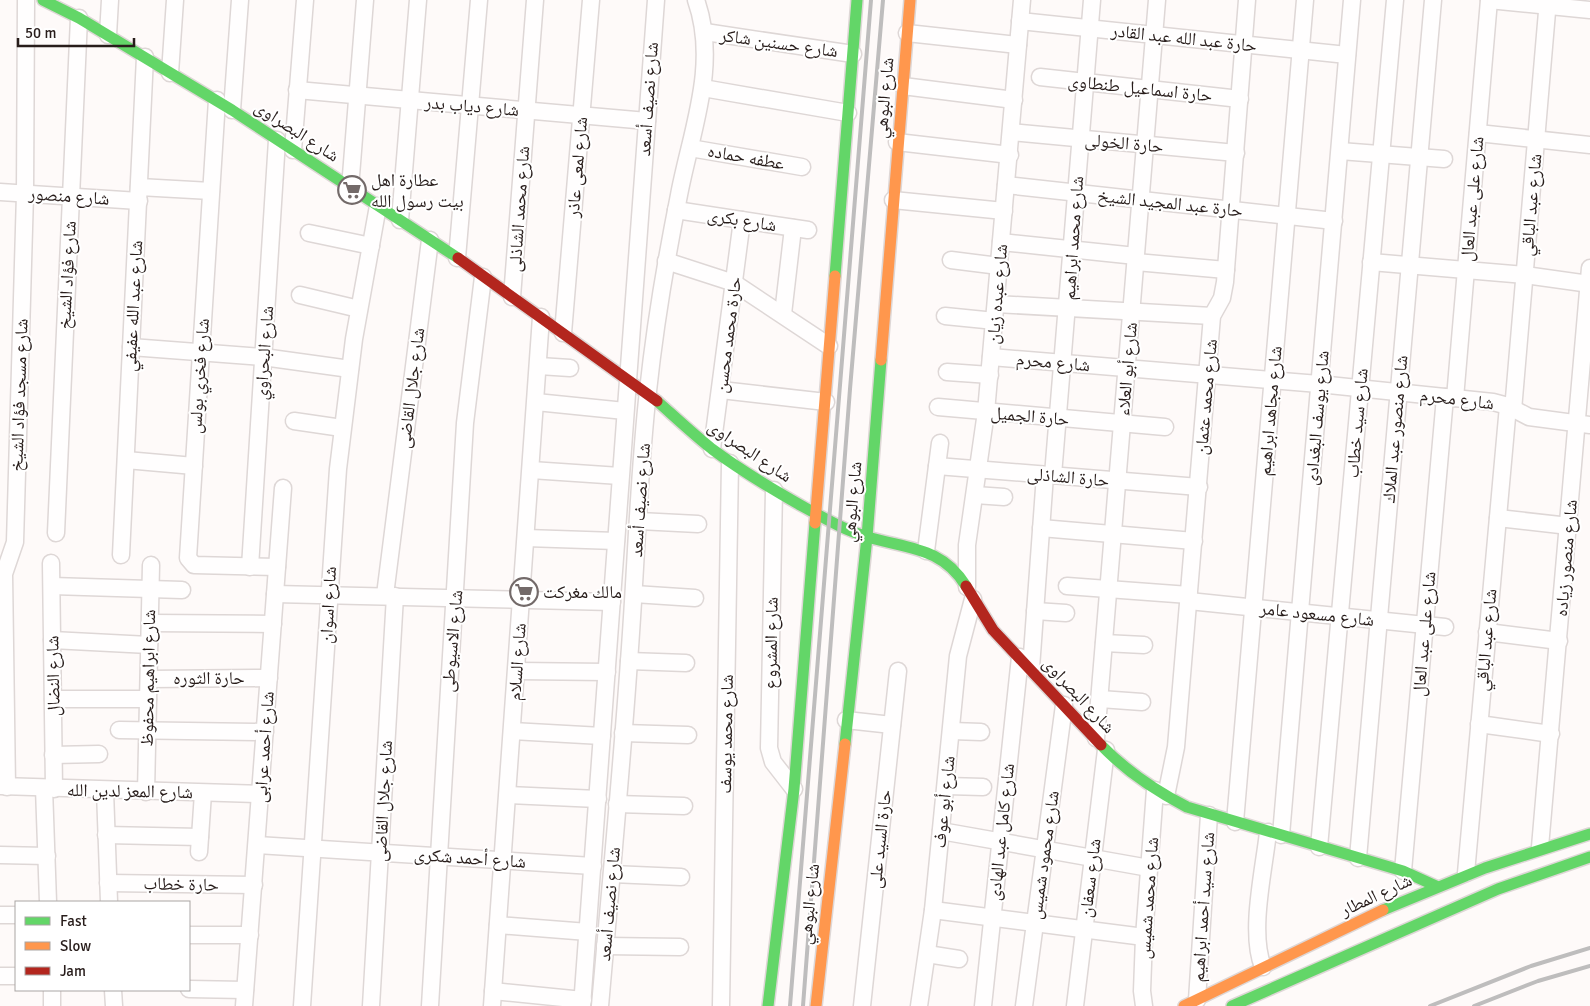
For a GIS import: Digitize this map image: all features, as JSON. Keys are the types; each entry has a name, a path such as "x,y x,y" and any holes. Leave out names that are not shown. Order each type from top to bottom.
{"street":[{"name":"شارع مسجد فؤاد الشيخ","path":"4,787 4,574 15,542 26,194 26,0"},
{"name":"شارع البصراوى","path":"45,0 79,18 216,100 430,240 648,393 730,463 816,516 867,537 926,551 948,563 958,573 993,630 1101,744 1128,770 1160,793 1209,815 1404,871 1436,886"},
{"path":"108,35 110,0"},
{"path":"170,73 175,0"},
{"path":"232,110 240,0"},
{"path":"292,150 304,0"},
{"path":"350,188 365,0"},
{"path":"400,220 418,0"},
{"path":"456,258 480,0"},
{"name":"شارع محمد الشاذلى","path":"512,298 535,0"},
{"name":"شارع لمعى عاذر","path":"563,333 591,0"},
{"name":"شارع نصيف أسعد","path":"583,1003 624,411 656,0"},
{"name":"شارع نصيف أسعد","path":"600,1006 618,804 648,393 666,261 702,88 705,32 696,0"},
{"name":"شارع البوهي","path":"768,1006 794,788 857,0"},
{"name":"شارع البوهي","path":"816,1006 867,537 910,0"},
{"name":"شارع عبده زيان","path":"970,593 967,544 990,375 1022,0"},
{"name":"شارع محمد ابراهيم","path":"1025,663 1035,611 1041,528 1058,418 1092,0"},
{"name":"شارع أبو العلاء","path":"1101,744 1100,698 1104,643 1157,0"},
{"name":"شارع محمد عثمان","path":"1160,793 1176,747 1212,316 1222,298 1226,270 1248,0"},
{"name":"شارع مجاهد ابراهيم","path":"1235,822 1305,0"},
{"name":"شارع يوسف البغدادى","path":"1262,967 1257,946 1257,929 1275,834 1300,612 1352,0"},
{"name":"شارع سيد خطاب","path":"1320,846 1395,0"},
{"name":"شارع منصور عبد الملاك","path":"1358,858 1433,0"},
{"path":"1489,0 1548,2 1590,10"},
{"name":"شارع على عبد العال","path":"1404,871 1425,625 1466,270 1489,0"},
{"name":"شارع عبد الباقي","path":"1466,873 1498,518 1525,275 1548,2"},
{"name":"شارع فؤاد الشيخ","path":"56,533 79,18"},
{"name":"حارة عبد الله عبد القادر","path":"1020,21 1347,55"},
{"name":"شارع حسنين شاكر","path":"705,32 853,54"},
{"path":"907,33 1018,45"},
{"name":"شارع عبد الله عفيفي","path":"121,555 145,57"},
{"name":"حارة اسماعيل طنطاوى","path":"1040,77 1240,99"},
{"path":"902,86 1014,100"},
{"path":"702,88 848,113"},
{"name":"شارع دياب بدر","path":"297,90 647,121"},
{"name":"شارع فخري بولس","path":"216,100 188,558 190,563 277,567"},
{"name":"حارة الخولى","path":"1012,132 1236,153"},
{"path":"1478,133 1590,145"},
{"name":"شارع البحراوي","path":"250,567 277,140"},
{"path":"898,142 1010,155"},
{"name":"عطفه حماده","path":"690,148 802,167"},
{"path":"1340,151 1444,159"},
{"name":"حارة عبد المجيد الشيخ","path":"1006,185 1334,221"},
{"name":"شارع منصور","path":"0,192 71,196 211,191"},
{"path":"893,200 1004,210"},
{"name":"شارع اسوان","path":"302,1006 329,594 342,428 359,309 378,206"},
{"name":"شارع بكرى","path":"676,210 801,229 783,314"},
{"name":"حارة محمد محسن","path":"712,449 742,220"},
{"path":"309,233 371,246"},
{"name":"شارع جلال القاضى","path":"371,1006 380,853 390,596 430,240"},
{"path":"1001,242 1072,249 1226,270"},
{"path":"952,260 999,266"},
{"path":"666,261 734,283 829,346"},
{"path":"1372,262 1590,279"},
{"name":"شارع الاسيوطى","path":"430,1006 466,416 483,277"},
{"name":"شارع منصور زياده","path":"1540,847 1568,526 1584,425 1590,279"},
{"path":"300,295 359,309"},
{"path":"996,304 1212,316"},
{"path":"945,316 994,321"},
{"name":"شارع السلام","path":"492,998 539,366 540,317"},
{"path":"131,347 263,357 350,368"},
{"name":"شارع محرم","path":"991,357 1319,384 1493,402 1528,417 1584,425"},
{"path":"539,366 570,368"},
{"path":"947,372 990,375"},
{"path":"720,390 826,402"},
{"path":"536,402 624,411"},
{"name":"حارة الجميل","path":"938,407 1166,428"},
{"path":"294,421 342,428"},
{"path":"926,551 940,443"},
{"path":"126,460 194,466"},
{"name":"شارع محمد يوسف","path":"721,1006 730,463"},
{"name":"حارة الشاذلى","path":"937,466 1199,487"},
{"path":"531,470 620,476"},
{"name":"شارع أحمد عرابى","path":"245,998 283,488"},
{"name":"شارع المشروع","path":"774,490 769,748 773,762 794,788"},
{"path":"975,495 1004,497"},
{"path":"1498,518 1568,526"},
{"path":"639,521 698,524"},
{"path":"1041,528 1194,541"},
{"path":"526,538 616,541"},
{"name":"شارع النضال","path":"48,901 46,856 49,789 54,755 51,564"},
{"name":"شارع ابراهيم محفوظ","path":"146,792 151,565"},
{"path":"52,586 182,590"},
{"name":"شارع مسعود عامر","path":"1067,586 1189,598 1253,608 1445,627"},
{"name":"شارع أبو عوف","path":"919,1006 933,910 947,786 958,656 970,593"},
{"path":"275,594 522,598 612,602"},
{"path":"634,594 695,598"},
{"path":"1035,611 1066,613"},
{"path":"150,623 273,624"},
{"path":"1487,632 1559,641"},
{"path":"52,640 149,645"},
{"path":"1104,643 1144,645"},
{"path":"629,661 686,663"},
{"name":"شارع كامل عبد الهادى","path":"983,1006 999,841 1025,663"},
{"path":"517,670 607,672"},
{"name":"حارة السيد على","path":"862,1006 898,671"},
{"name":"حارة الثوره","path":"148,679 269,678"},
{"path":"1100,698 1142,702"},
{"path":"53,699 148,699"},
{"name":"شارع محمود شميس","path":"1024,1006 1064,705"},
{"path":"846,720 892,725"},
{"path":"1479,724 1551,734"},
{"path":"119,730 265,732"},
{"path":"512,731 602,736"},
{"path":"952,731 981,732"},
{"path":"623,733 688,735"},
{"name":"شارع سعفان","path":"1076,1006 1092,857 1101,744"},
{"path":"54,755 98,754"},
{"path":"947,786 983,787"},
{"name":"شارع المعز لدين الله","path":"4,787 260,794"},
{"path":"105,791 109,901"},
{"path":"106,835 200,844 203,793"},
{"name":"شارع محمد شميس","path":"1144,1006 1142,990 1149,868 1160,793"},
{"path":"508,795 598,799"},
{"path":"618,804 684,806"},
{"name":"شارع سيد أحمد ابراهيم","path":"1190,1003 1209,815"},
{"path":"941,831 1149,868"},
{"name":"شارع المطار","path":"1232,1006 1404,915 1436,886 1466,873 1540,847 1590,834"},
{"name":"شارع أحمد شكرى","path":"257,845 593,866"},
{"path":"0,855 46,856"},
{"name":"شارع المطار","path":"1190,1003 1262,967 1404,915 1498,889 1590,857"},
{"path":"612,874 682,877"},
{"name":"حارة خطاب","path":"108,883 254,885"},
{"path":"933,910 1144,937"},
{"path":"0,915 15,915"},
{"path":"498,925 588,932"},
{"path":"190,935 250,935"},
{"path":"605,946 680,947"},
{"path":"927,954 959,959"},
{"path":"0,976 15,976"},
{"path":"190,989 245,998"},
{"path":"52,991 52,1006"},
{"path":"113,991 114,1006"},
{"path":"492,998 583,1003"}],"railway":[{"path":"790,1006 871,0"},
{"path":"803,1006 850,389 883,0"},
{"path":"1430,1006 1531,966 1590,948"},
{"path":"1474,1006 1538,981 1590,966"}],"traffic: fast":[{"path":"43,0 79,18 232,110 458,258"},
{"path":"835,276 857,0"},
{"path":"845,744 867,537 881,360"},
{"path":"657,401 712,449 768,486 818,515 851,531 923,551 935,557 957,573 966,586"},
{"path":"768,1006 794,789 815,523"},
{"path":"1101,745 1141,780 1187,807 1403,871 1436,886"},
{"path":"1383,910 1485,868 1590,834"},
{"path":"1232,1006 1498,889 1590,857"}],"traffic: slow":[{"path":"881,360 910,0"},
{"path":"815,523 835,276"},
{"path":"816,1006 845,744"},
{"path":"1184,1006 1383,910"}],"traffic: jam":[{"path":"458,258 657,401"},
{"path":"966,586 993,630 1101,745"}],"place":[{"name":"عطارة اهل بيت رسول الله","path":"352,190"},
{"name":"مالك مغركت","path":"524,592"}]}
